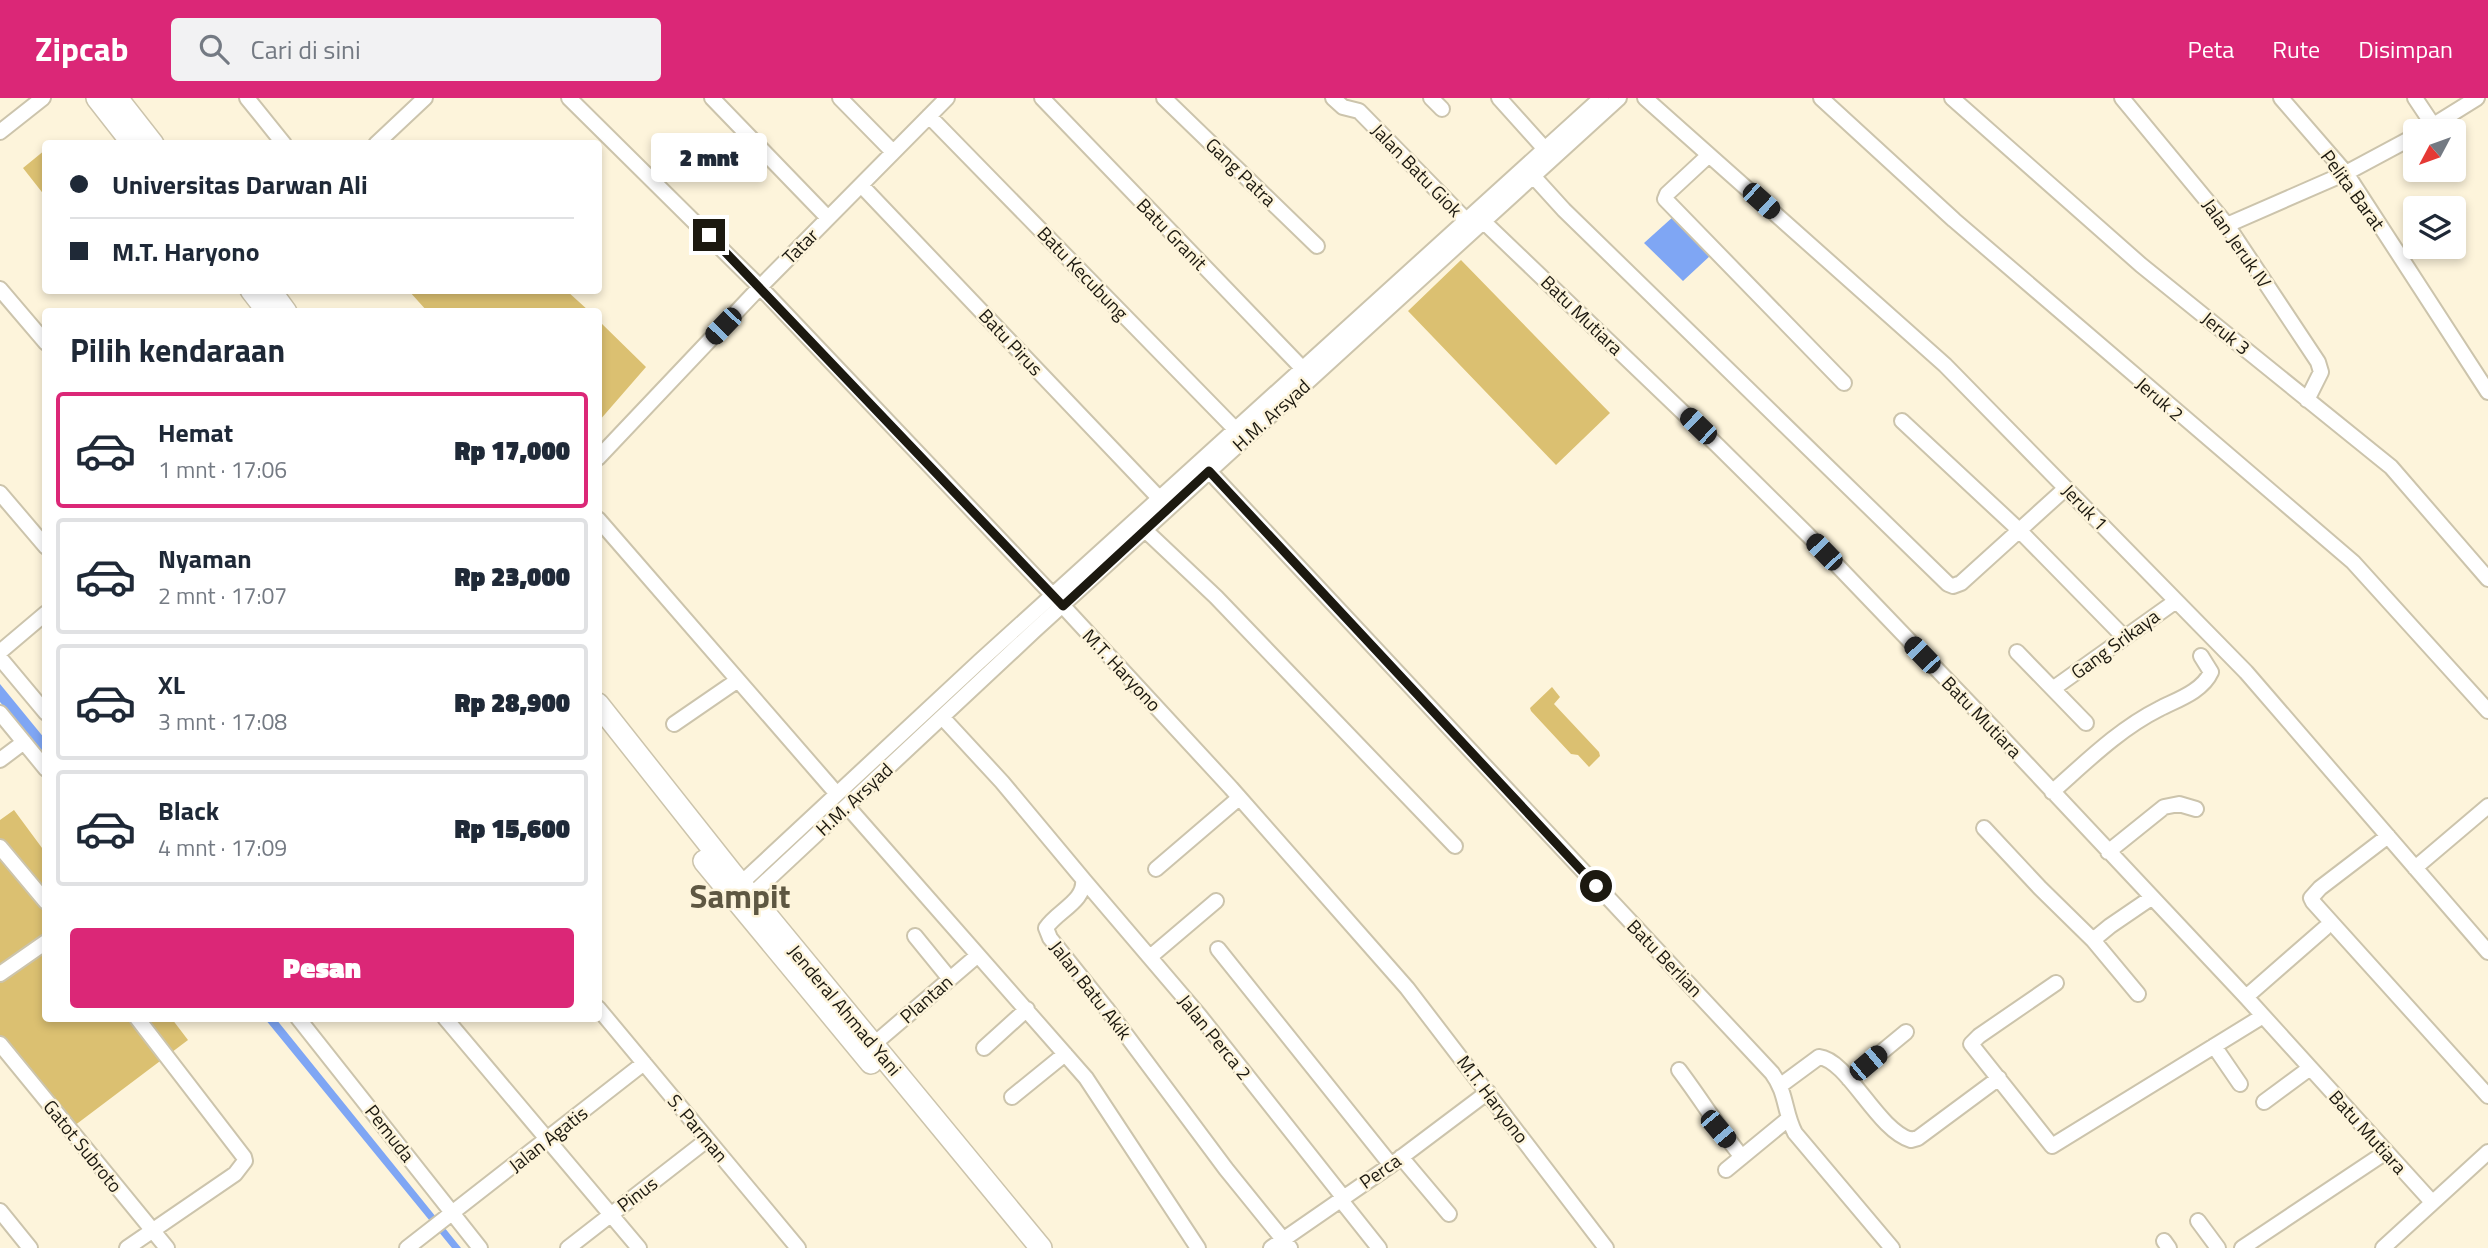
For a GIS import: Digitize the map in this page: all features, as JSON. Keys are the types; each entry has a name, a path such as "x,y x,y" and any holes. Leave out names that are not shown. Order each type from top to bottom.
{"highway":[{"path":"97,98 130,140"},
{"path":"117,98 150,140"},
{"path":"254,294 265,308"},
{"name":"Jenderal Ahmad Yani","path":"602,709 740,894"},
{"name":"Jenderal Ahmad Yani","path":"602,732 1041,1248"},
{"name":"Jenderal Ahmad Yani","path":"879,1058 1024,1248"}],"street":[{"path":"0,132 43,98"},
{"path":"247,98 281,140"},
{"path":"380,140 425,98"},
{"name":"M.T. Haryono","path":"569,98 760,287 1058,601 1239,798 1390,968 1606,1248"},
{"path":"712,98 828,218"},
{"path":"840,98 893,152"},
{"name":"Batu Granit","path":"1042,98 1303,369"},
{"name":"Gang Patra","path":"1164,98 1317,246"},
{"name":"Jalan Batu Giok","path":"1333,98 1343,107 1359,111 1467,221"},
{"path":"1499,98 1544,148"},
{"name":"H.M. Arsyad","path":"740,894 847,806 917,730 942,717 1160,499 1601,98"},
{"name":"H.M. Arsyad","path":"740,894 837,794 917,730 1058,601 1146,530 1619,98"},
{"name":"Jeruk 1","path":"1645,98 1929,349 2246,672 2488,952"},
{"name":"Jeruk 2","path":"1821,98 1954,220 2353,562 2488,711"},
{"name":"Jeruk 3","path":"1952,98 2141,265 2391,467 2488,579"},
{"name":"Jalan Jeruk IV","path":"2123,98 2227,225 2318,362 2320,372 2307,400"},
{"name":"Pelita Barat","path":"2281,98 2346,173 2488,392"},
{"path":"2415,98 2425,119"},
{"path":"2443,119 2477,98"},
{"name":"Tatar","path":"602,454 944,99"},
{"name":"Batu Kecubung","path":"929,116 1236,430"},
{"path":"2227,225 2346,173 2403,142"},
{"path":"1709,155 1667,194 1665,199 1844,383"},
{"path":"1534,177 1948,584 1953,586 1961,583 2066,488"},
{"name":"Batu Pirus","path":"861,185 1160,499"},
{"name":"Batu Mutiara","path":"1483,221 1780,507 1997,732 2246,997 2432,1202"},
{"path":"0,289 42,339"},
{"path":"1902,421 2019,530 2124,637"},
{"name":"Batu Berlian","path":"1209,471 1639,933 1716,1011 1781,1085 1788,1119 1795,1133 1892,1248"},
{"path":"0,493 42,542"},
{"path":"602,524 837,794"},
{"path":"1146,530 1216,597 1455,846"},
{"name":"Gang Srikaya","path":"2054,688 2176,601"},
{"path":"0,652 42,615"},
{"path":"2017,652 2087,723"},
{"path":"2052,792 2139,721 2204,682 2211,672 2201,656"},
{"path":"0,658 42,708"},
{"path":"674,724 738,680"},
{"path":"0,713 42,763"},
{"path":"942,717 1002,782 1083,879"},
{"path":"0,761 23,742"},
{"path":"1156,869 1239,798"},
{"path":"2108,852 2164,807 2179,804 2196,809"},
{"path":"847,806 1086,1078 1198,1248"},
{"path":"2415,868 2488,806"},
{"path":"1984,828 2094,940 2138,994"},
{"path":"2388,836 2320,888 2311,898 2488,1096"},
{"path":"0,848 42,897"},
{"name":"Jalan Perca 2","path":"1083,879 1199,1015 1379,1248"},
{"name":"Jalan Batu Akik","path":"1083,879 1081,894 1048,924 1046,931 1226,1169 1287,1244"},
{"path":"2094,940 2151,898"},
{"path":"1150,957 1216,901"},
{"path":"2246,997 2325,928"},
{"path":"915,936 950,979"},
{"path":"0,974 42,946"},
{"path":"1219,949 1396,1161 1449,1214"},
{"name":"Plantan","path":"879,1058 950,979 978,954"},
{"path":"2056,983 1971,1044 2052,1146 2263,1016"},
{"path":"984,1048 1027,1010"},
{"name":"S. Parman","path":"602,1013 798,1248"},
{"path":"127,1248 235,1174 245,1161 140,1022"},
{"name":"Pemuda","path":"301,1022 447,1217 480,1248"},
{"path":"448,1022 639,1248"},
{"path":"1849,1079 1906,1032"},
{"name":"Gatot Subroto","path":"0,1044 167,1248"},
{"path":"2214,1046 2240,1084"},
{"path":"1012,1097 1065,1054"},
{"path":"1781,1085 1819,1058 1828,1060 1849,1079 1892,1131 1911,1140 1918,1138 1999,1078"},
{"name":"Jalan Agatis","path":"407,1248 644,1063"},
{"path":"2264,1102 2310,1068"},
{"path":"1679,1070 1703,1101 1718,1129 1742,1157"},
{"name":"Perca","path":"1271,1248 1287,1244 1342,1198 1488,1092"},
{"path":"1726,1170 1788,1119"},
{"name":"Pinus","path":"568,1248 707,1140"},
{"path":"2242,1248 2386,1152"},
{"path":"2383,1248 2488,1152"},
{"path":"0,1211 30,1248"},
{"path":"2198,1221 2218,1248"}],"shaded area":[{"path":"42,152 42,192 23,168"},
{"path":"1461,260 1610,413 1556,465 1408,311"},
{"path":"412,294 570,294 586,308 424,308"},
{"path":"602,324 646,367 602,418"},
{"path":"1552,687 1560,697 1554,704 1599,752 1600,756 1589,767 1578,755 1571,754 1531,711 1530,708"},
{"path":"14,810 42,848 42,1022 174,1022 188,1040 70,1129 0,1036 0,820"}],"water":[{"path":"1674,216 1711,255 1683,281 1644,243"},
{"path":"0,684 42,735 42,753 0,702"},
{"path":"267,1022 278,1022 461,1248 452,1248"}],"district":[{"name":"Sampit","path":"740,896"}],"route":[{"path":"709,235 1063,606 1209,471 1596,886"}]}
